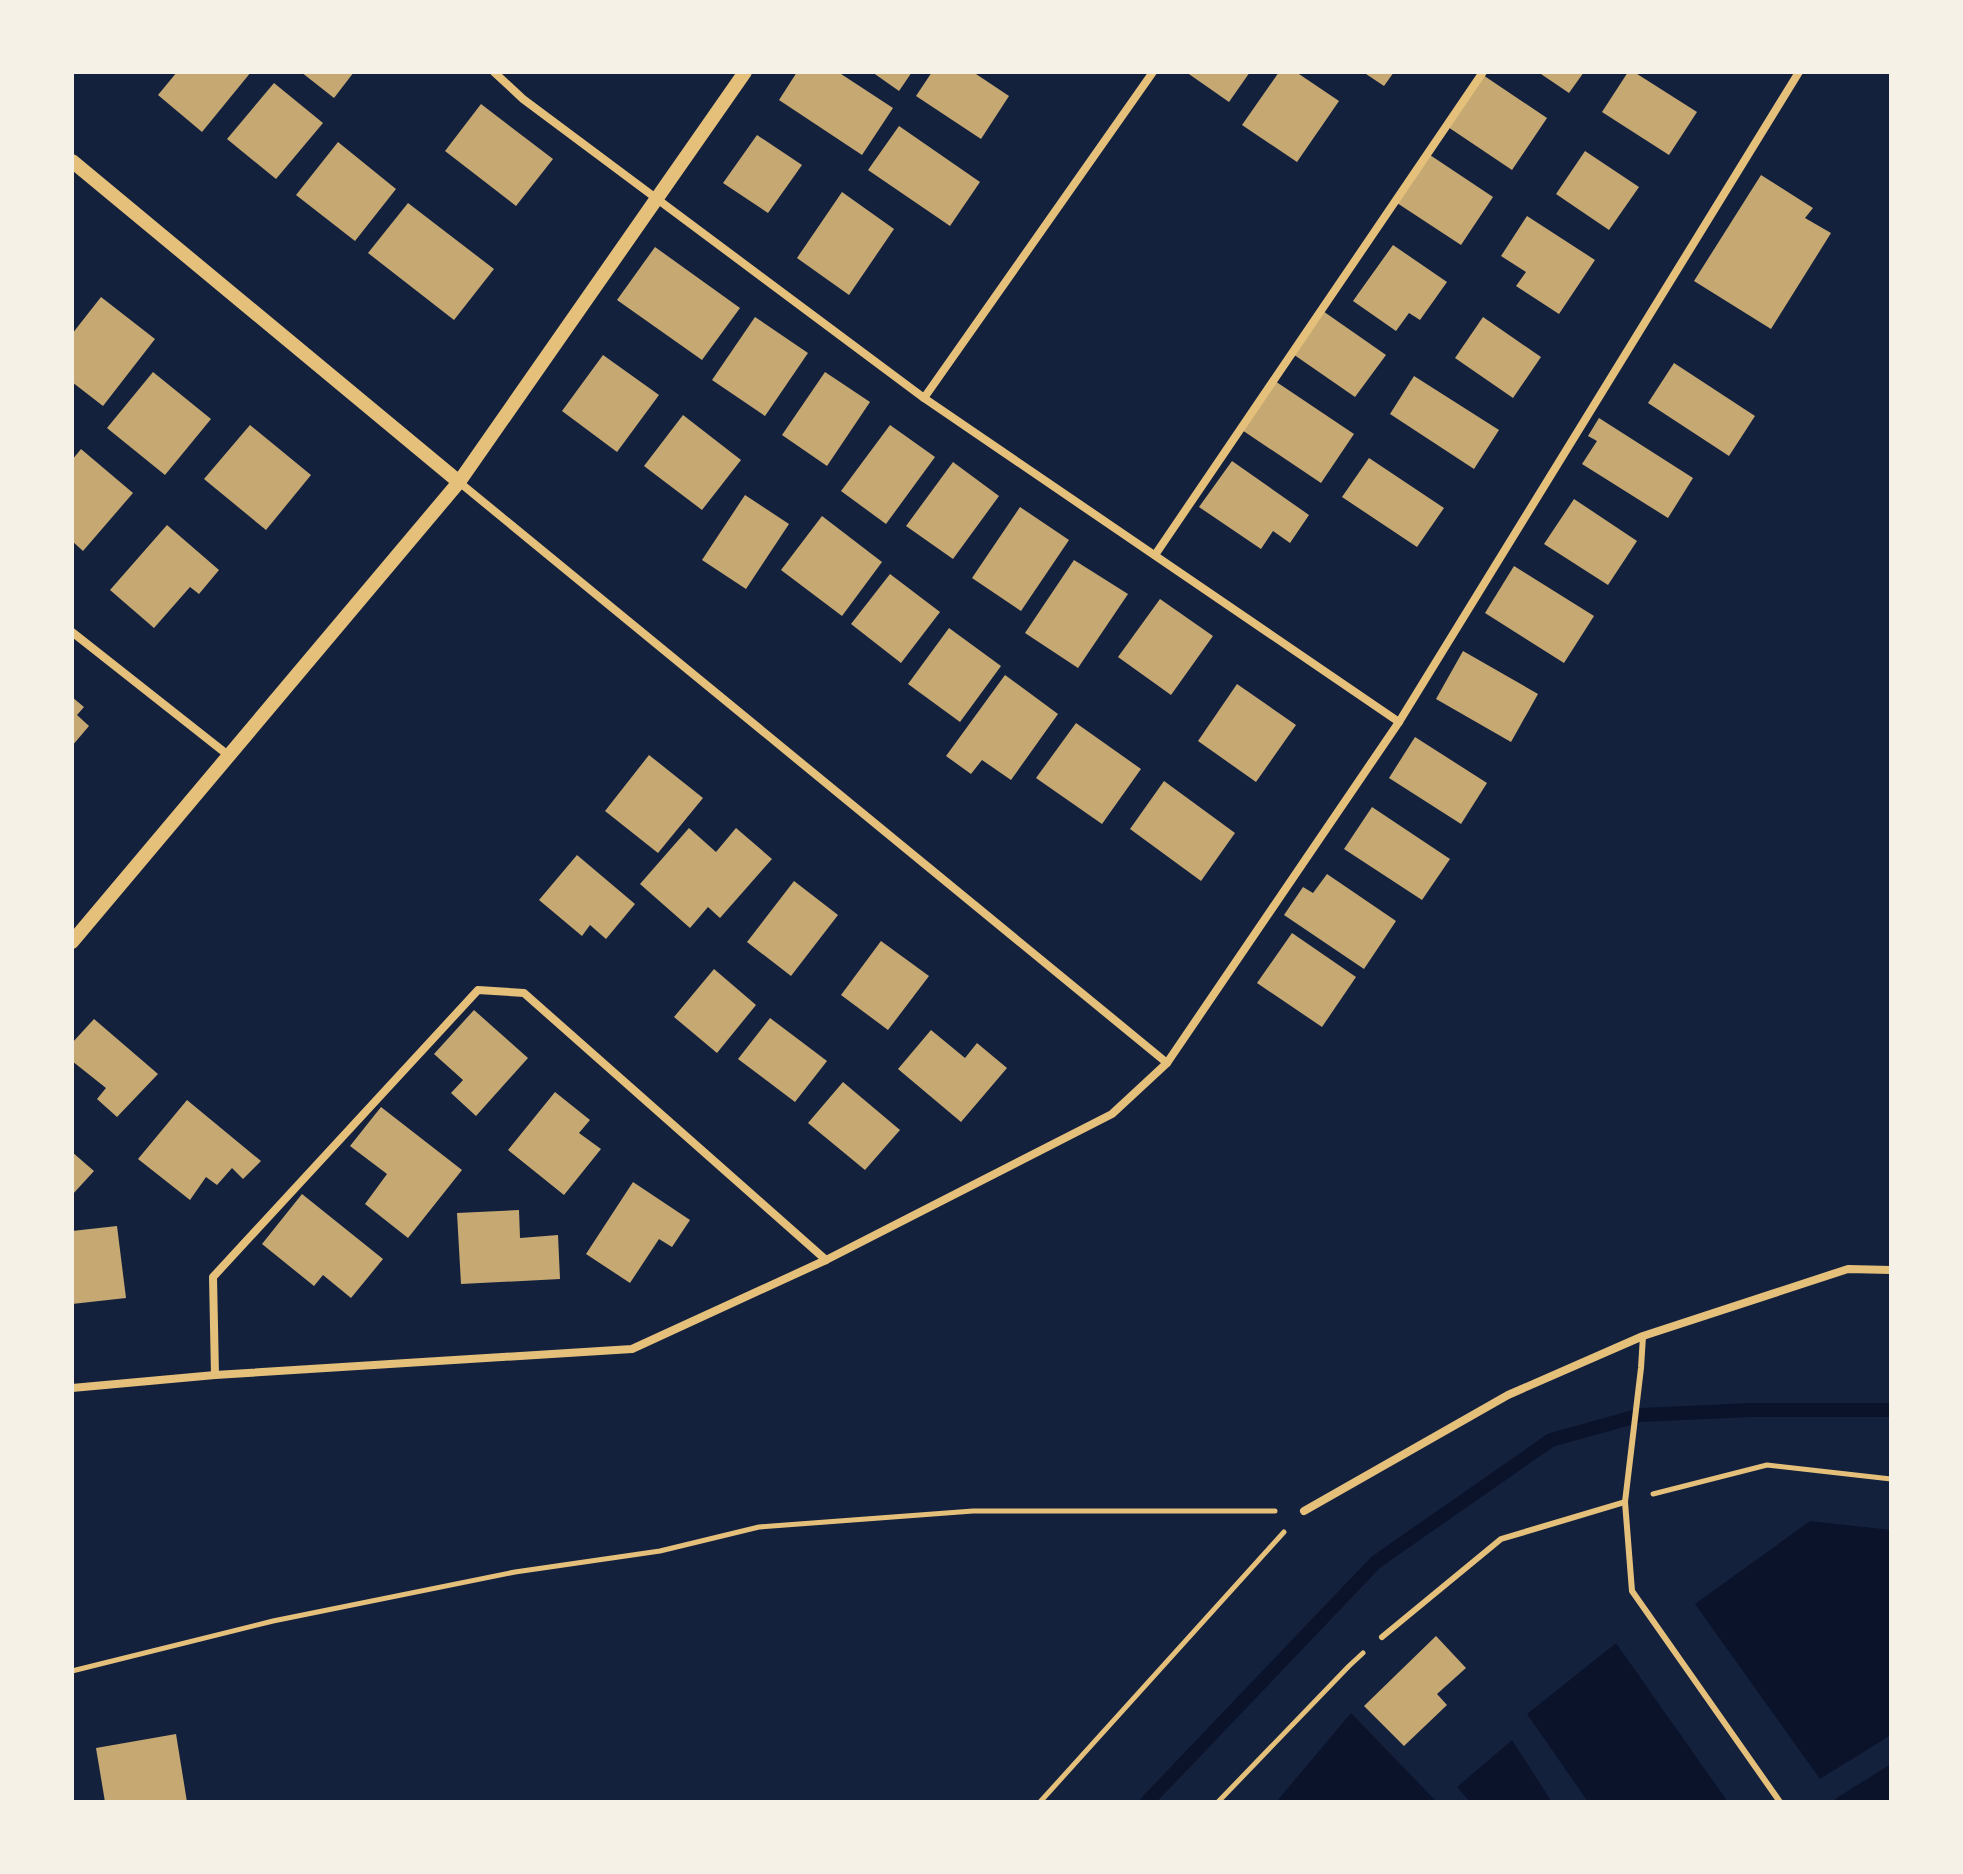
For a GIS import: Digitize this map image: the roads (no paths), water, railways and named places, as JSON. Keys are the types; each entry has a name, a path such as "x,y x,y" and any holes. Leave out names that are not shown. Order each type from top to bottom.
{"street":[{"path":"494,72 523,99 924,398 1399,722"},
{"path":"72,942 459,482 745,72"},
{"path":"924,398 1153,72"},
{"path":"1155,555 1483,72"},
{"path":"72,1388 215,1375 632,1349 826,1260 1112,1114 1167,1063 1399,722 1799,72"},
{"path":"72,161 1167,1063"},
{"path":"72,632 228,755"},
{"path":"215,1375 213,1277 478,990 524,993 826,1260"},
{"path":"1304,1511 1508,1395 1643,1336 1848,1269 1891,1270"}],"lane":[{"path":"1643,1336 1625,1502 1632,1591 1780,1802"},
{"path":"1382,1637 1501,1539 1625,1502"}],"water":[{"path":"1810,1521 1891,1530 1891,1735 1820,1779 1695,1604"},
{"path":"1616,1643 1728,1802 1588,1802 1527,1714"},
{"path":"1351,1713 1437,1802 1276,1802"},
{"path":"1512,1740 1552,1802 1470,1802 1457,1787"},
{"path":"1891,1764 1891,1802 1837,1802 1835,1799"}],"waterway":[{"path":"1147,1802 1376,1562 1551,1440 1641,1415 1751,1410 1891,1410"}]}
